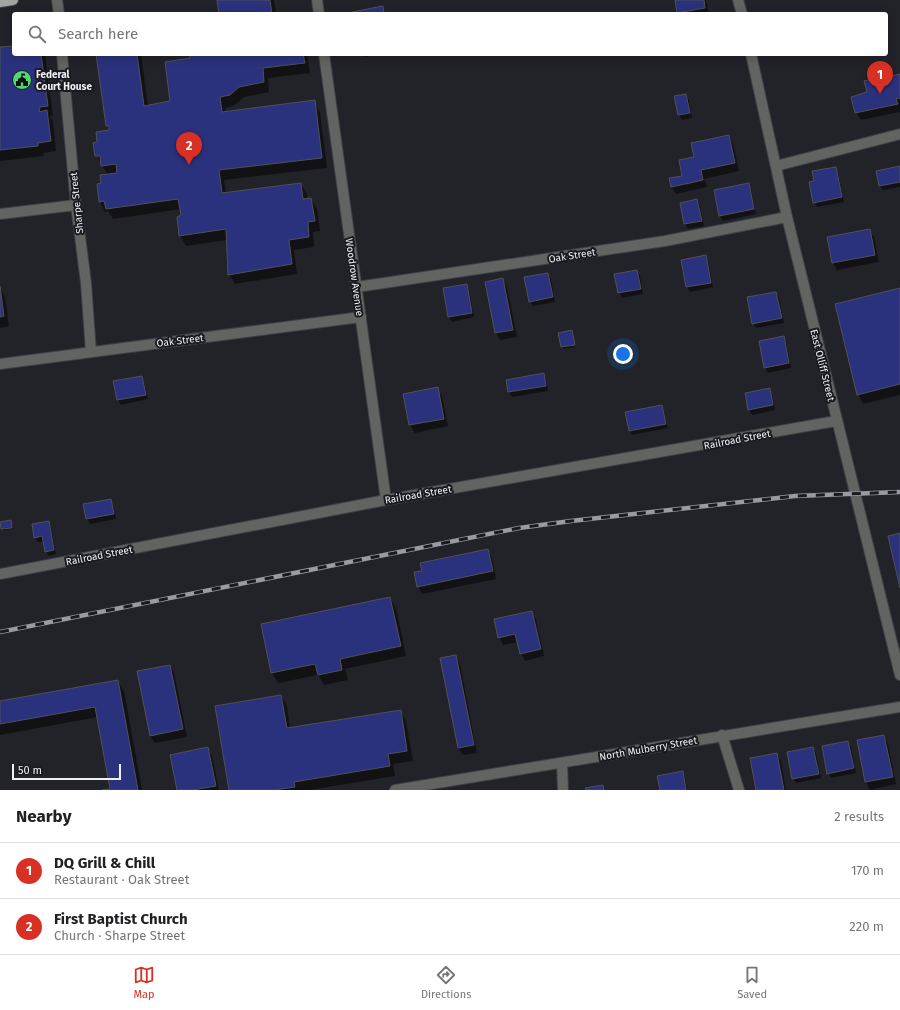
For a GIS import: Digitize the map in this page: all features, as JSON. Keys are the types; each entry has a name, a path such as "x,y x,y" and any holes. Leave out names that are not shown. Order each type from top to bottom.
{"main road":[{"path":"0,2 13,0"}],"street":[{"path":"57,0 58,12"},
{"path":"317,0 318,12"},
{"path":"738,0 741,12"},
{"name":"Sharpe Street","path":"62,56 76,205 86,283 91,352"},
{"name":"Woodrow Avenue","path":"324,56 386,500"},
{"name":"East Olliff Street","path":"751,56 787,217 836,421 900,675"},
{"path":"776,166 900,134"},
{"path":"0,214 76,205"},
{"name":"Oak Street","path":"357,286 665,241 787,217"},
{"name":"Oak Street","path":"0,364 361,317"},
{"name":"Railroad Street","path":"0,574 386,500 836,421"},
{"name":"North Mulberry Street","path":"395,790 431,787 722,735 900,707"},
{"path":"722,735 739,790"},
{"path":"562,763 562,790"}],"building":[{"path":"217,0 270,0 272,12 219,12"},
{"path":"675,0 704,0 705,8 677,12"},
{"path":"383,6 384,12 352,12"},
{"name":"Federal Court House","path":"12,46 12,56 41,56 48,106 40,107 39,112 47,110 51,141 38,143 38,146 0,150 0,47"},
{"path":"96,56 137,56 144,106 170,101 165,62 190,58 190,56 303,56 305,63 263,68 264,82 239,87 230,95 220,97 222,112 315,100 322,158 219,170 222,193 301,183 303,199 311,198 315,221 308,222 309,237 289,240 292,264 228,275 226,229 179,236 177,217 181,215 178,199 106,209 104,201 99,202 97,184 101,183 100,175 117,173 116,164 101,166 100,156 95,156 93,143 97,142 96,132 109,130 109,126 106,126"},
{"path":"890,74 891,76 900,74 900,98 896,99 898,104 855,113 851,97 867,92 864,81"},
{"path":"686,94 690,113 678,115 674,96"},
{"path":"729,135 735,163 701,170 703,180 671,187 669,178 682,176 679,160 694,157 691,143"},
{"path":"900,166 900,182 879,186 876,171"},
{"path":"836,167 842,197 813,203 809,182 814,181 812,171"},
{"path":"749,183 754,209 719,216 714,190"},
{"path":"697,199 702,221 684,224 680,203"},
{"path":"870,229 875,255 832,263 827,237"},
{"path":"706,255 711,283 686,287 681,260"},
{"path":"637,270 641,289 618,293 614,274"},
{"path":"548,273 553,297 529,302 524,277"},
{"path":"503,278 513,330 495,333 485,282"},
{"path":"467,284 472,313 448,317 443,288"},
{"path":"0,286 4,316 0,317"},
{"path":"900,288 900,384 857,395 835,304"},
{"path":"776,292 782,318 752,324 747,297"},
{"path":"572,330 575,345 561,347 558,333"},
{"path":"784,336 789,363 764,368 759,341"},
{"path":"544,373 546,386 508,392 506,380"},
{"path":"142,376 146,395 117,400 113,381"},
{"path":"438,387 444,419 409,425 403,394"},
{"path":"770,388 773,405 748,410 745,393"},
{"path":"662,405 666,424 629,431 625,412"},
{"path":"111,499 114,514 86,519 83,504"},
{"path":"11,520 12,528 1,529 0,522"},
{"path":"49,521 54,550 45,552 42,536 34,538 32,524"},
{"path":"900,533 900,588 888,536"},
{"path":"488,549 493,571 417,587 414,572 422,571 420,563"},
{"path":"390,597 401,646 340,659 342,670 318,675 315,664 271,673 261,624"},
{"path":"532,611 541,649 520,654 515,634 498,638 494,619"},
{"path":"456,655 474,745 458,748 440,658"},
{"path":"170,665 183,729 150,736 137,671"},
{"path":"118,680 138,790 102,790 110,789 95,707 0,724 0,701"},
{"path":"281,695 287,728 401,710 407,751 388,754 390,766 294,782 295,787 274,790 229,790 215,706"},
{"path":"884,735 893,777 865,782 857,740"},
{"path":"848,741 854,768 827,774 822,746"},
{"path":"208,747 216,786 193,790 177,790 170,755"},
{"path":"813,747 819,774 792,779 787,752"},
{"path":"777,753 784,790 756,790 750,758"},
{"path":"683,771 686,790 660,790 657,776"},
{"path":"603,785 604,790 586,790 585,788"}],"railway":[{"path":"0,632 519,528 795,496 900,492"}],"place":[{"name":"Federal Court House","path":"22,80"},
{"name":"DQ Grill & Chill","path":"880,94"},
{"name":"First Baptist Church","path":"189,165"}]}
